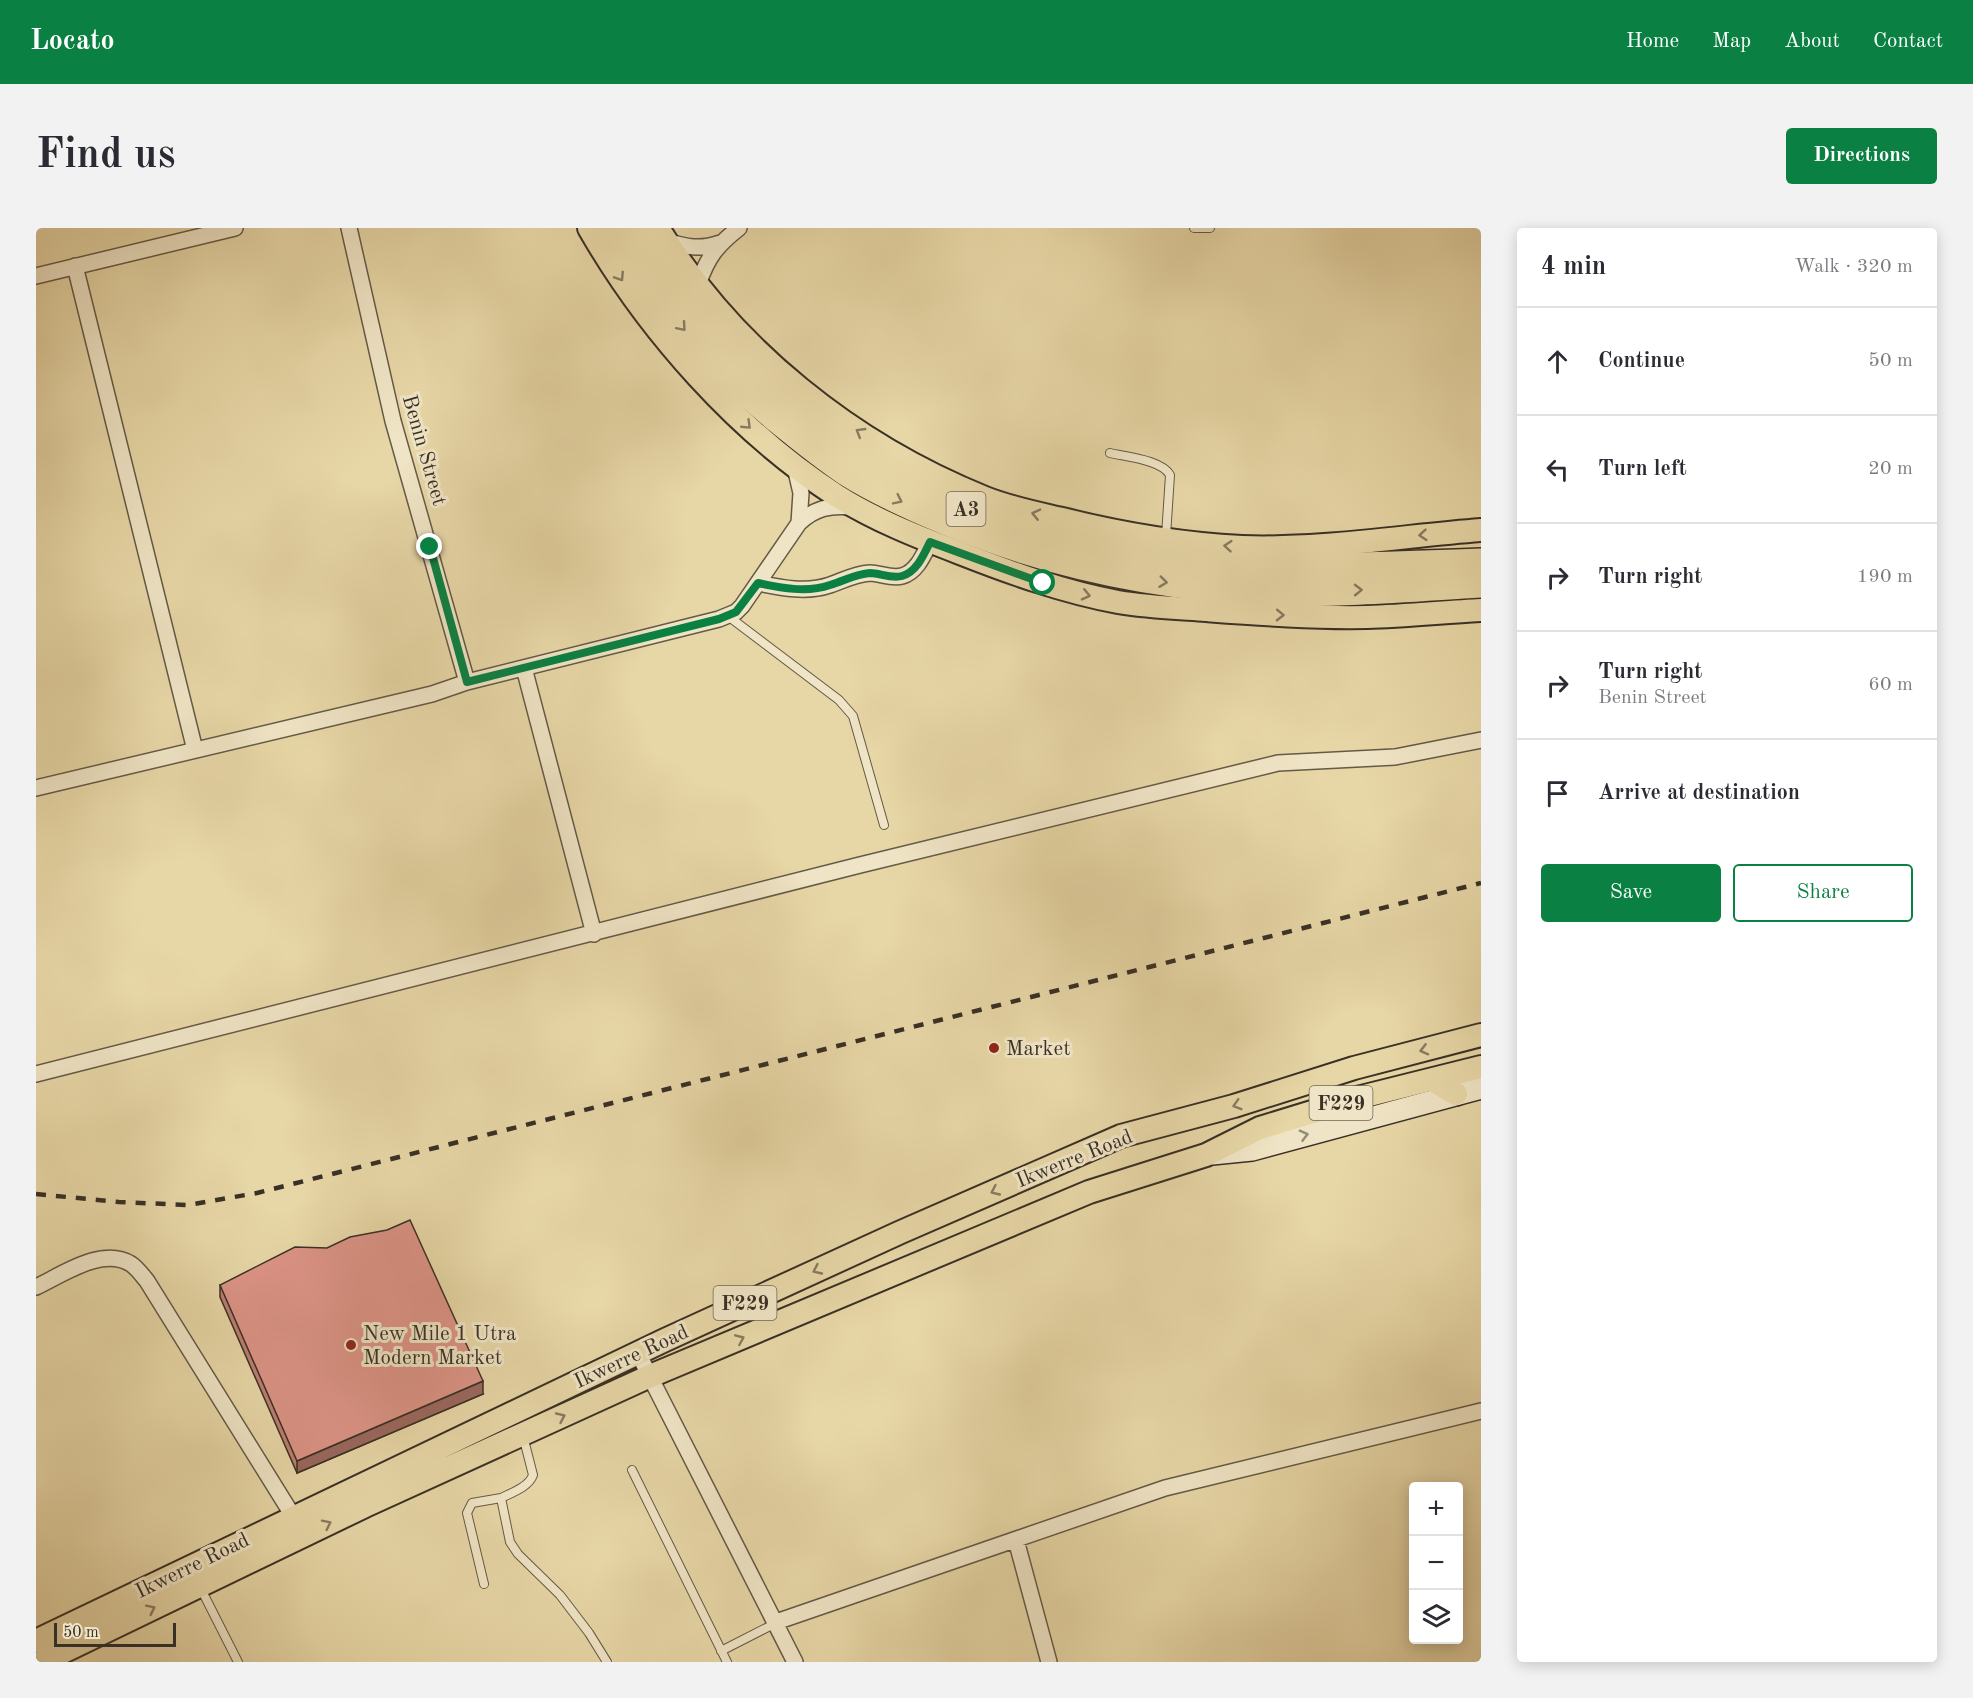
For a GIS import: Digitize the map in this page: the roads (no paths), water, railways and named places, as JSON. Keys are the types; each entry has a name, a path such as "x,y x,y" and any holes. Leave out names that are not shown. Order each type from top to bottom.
{"highway":[{"name":"A3","path":"612,228 655,295 737,386 797,436 846,472 905,504 963,530 1026,552 1097,571 1161,582 1275,592 1400,578 1481,562"},
{"name":"A3","path":"634,228 690,305 724,345 771,388 819,427 857,453 913,485 971,511 1025,532 1120,555 1242,569 1481,584"}],"main road":[{"path":"589,228 627,289 689,365 724,403 795,467 856,507 930,542 1053,586 1120,602 1271,615 1367,617 1481,610"},
{"path":"662,234 698,285 738,332 790,380 839,420 887,449 986,498 1023,510 1119,533 1166,541 1244,547 1319,545 1481,530"},
{"name":"Ikwerre Road","path":"36,1641 293,1516 638,1353 901,1232 1121,1136 1234,1106 1354,1068 1481,1035"},
{"name":"F229","path":"1206,1155 1260,1128 1361,1097 1481,1067"},
{"path":"1354,1068 1361,1097"},
{"path":"1432,1080 1456,1094"},
{"name":"Ikwerre Road","path":"42,1662 365,1506 648,1377 1089,1192 1206,1155"}],"street":[{"path":"36,276 235,228"},
{"name":"Benin Street","path":"349,228 393,421 467,682"},
{"path":"698,285 707,261 720,243 739,228"},
{"path":"662,234 695,248 720,243"},
{"path":"75,266 195,750"},
{"path":"795,467 801,493 799,523"},
{"path":"36,788 432,694 467,682 728,616 742,606 799,523 808,515 819,509 836,505 856,507"},
{"path":"758,583 790,590 828,586 853,576 872,573 893,577 902,576 909,573 918,563 930,542"},
{"path":"524,668 594,934"},
{"path":"36,1074 860,865 1278,763 1395,757 1481,740"},
{"name":"Ikwerre Road","path":"1206,1155 1252,1150 1481,1088"},
{"path":"36,1287 98,1258 113,1257 131,1264 147,1281 293,1516"},
{"path":"638,1353 648,1377 795,1662"},
{"path":"776,1622 1165,1488 1481,1411"},
{"path":"1016,1540 1049,1662"}],"lane":[{"path":"1194,228 1210,228"},
{"path":"1110,453 1167,468 1170,475 1166,541"},
{"path":"728,616 839,699 849,710 853,716 884,825"},
{"path":"484,1584 467,1513 472,1503 501,1498 531,1481 533,1475 523,1435"},
{"path":"632,1470 726,1662"},
{"path":"501,1498 510,1542 518,1554 560,1595 589,1633 607,1662"},
{"path":"199,1586 238,1662"},
{"path":"721,1651 776,1622"}],"railway":[{"path":"36,1194 119,1202 188,1205 257,1193 1481,883"}],"place":[{"name":"Market","path":"994,1048"},
{"name":"New Mile 1 Utra Modern Market","path":"351,1345"}]}
